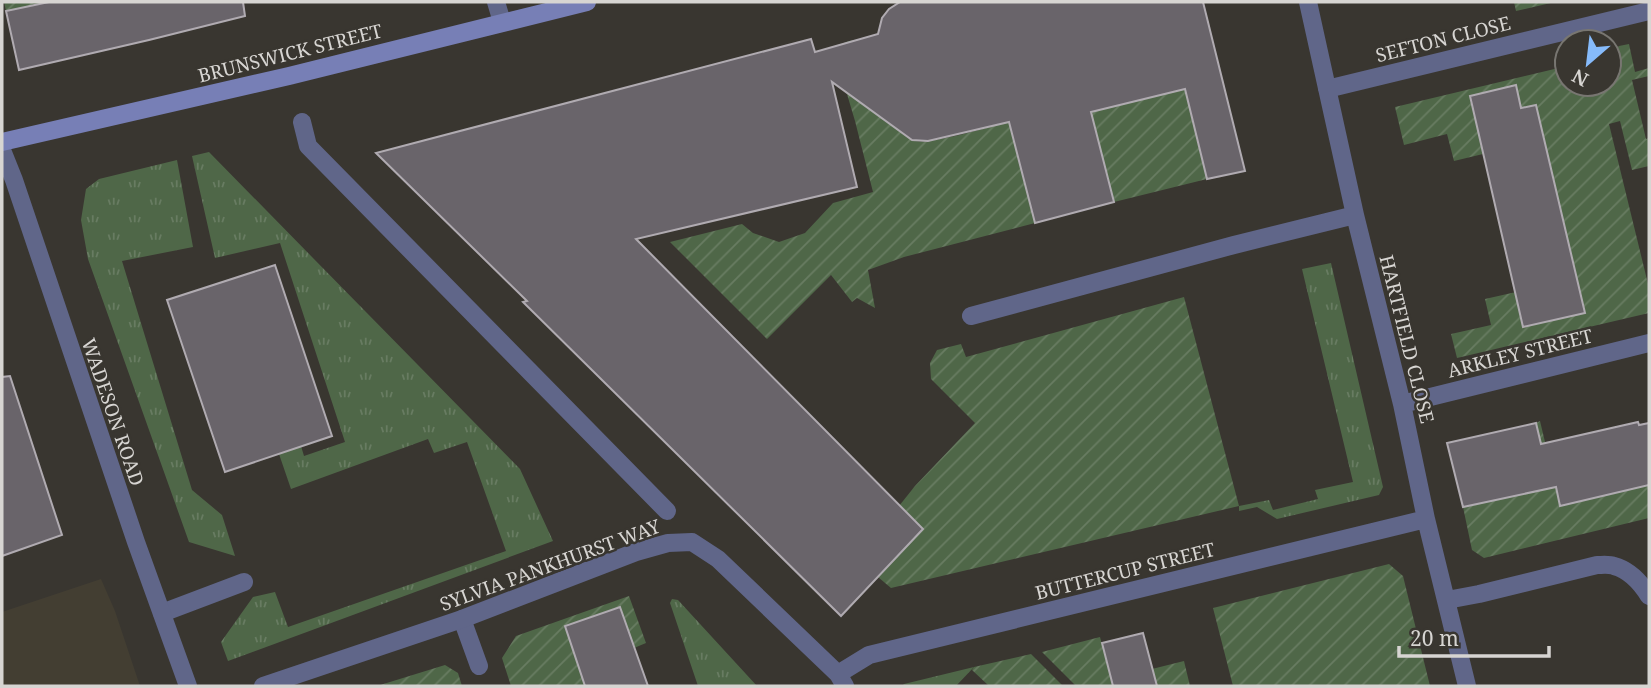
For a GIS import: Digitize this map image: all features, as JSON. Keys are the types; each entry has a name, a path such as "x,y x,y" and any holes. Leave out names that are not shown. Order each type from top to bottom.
{"street":[{"path":"496,2 502,22"},
{"name":"BRUNSWICK STREET","path":"2,142 289,76 587,2"},
{"name":"HARTFIELD CLOSE","path":"1308,2 1355,215 1467,686"},
{"name":"SEFTON CLOSE","path":"1327,89 1649,11"},
{"path":"302,122 308,146 667,511"},
{"name":"WADESON ROAD","path":"2,150 188,686"},
{"path":"971,316 1355,215"},
{"name":"ARKLEY STREET","path":"1402,404 1649,342"},
{"name":"BUTTERCUP STREET","path":"841,680 869,655 1426,520"},
{"name":"SYLVIA PANKHURST WAY","path":"263,686 462,619 636,552 668,543 692,542 718,559 841,680"},
{"path":"1447,600 1597,565 1613,565 1631,574 1649,596"},
{"path":"162,613 244,582"},
{"path":"462,619 479,666"}],"shaded area":[{"path":"101,579 115,611 140,686 2,686 2,612"}],"green space":[{"path":"4,2 49,2 6,11"},
{"path":"1514,2 1555,2 1516,11"},
{"path":"881,36 904,131 911,140 930,141 1009,122 1035,223 904,257 868,270 875,308 857,298 852,302 831,275 767,339 670,242 742,224 753,233 779,242 805,233 833,203 873,192 833,47 849,41"},
{"path":"1629,44 1635,72 1649,68 1649,76 1632,80 1646,139 1649,138 1649,166 1632,170 1620,121 1609,124 1649,288 1649,313 1457,358 1451,334 1491,325 1485,299 1516,292 1523,326 1585,313 1536,105 1521,108 1516,86 1470,96 1483,154 1454,161 1447,134 1404,145 1395,107 1553,69 1553,98 1623,98 1623,45"},
{"path":"1223,80 1234,128 1196,137 1207,179 1114,202 1091,112"},
{"path":"209,152 520,469 553,541 228,661 221,642 253,597 275,592 288,627 506,551 467,442 434,453 428,439 291,489 279,454 301,446 304,456 345,442 280,243 215,258 192,156"},
{"path":"177,160 193,247 122,261 192,490 222,515 235,556 189,542 88,259 81,220 86,189 99,179"},
{"path":"1331,263 1383,487 1379,495 1277,519 1257,507 1239,511 1239,506 1269,500 1273,510 1318,499 1315,490 1353,482 1302,269"},
{"path":"1184,297 1239,506 891,588 878,577 899,506 975,423 931,379 930,363 937,350 961,344 966,357"},
{"path":"1540,421 1560,505 1649,485 1649,518 1484,558 1472,550 1463,507 1551,488 1536,423"},
{"path":"1389,564 1403,576 1430,686 1233,686 1213,608"},
{"path":"629,596 646,643 634,648 619,607 565,626 586,686 511,686 502,658 516,636"},
{"path":"672,599 678,600 757,686 698,686 670,603"},
{"path":"1100,637 1113,686 1076,686 1042,652"},
{"path":"1031,654 1063,686 989,686 972,670 974,667"},
{"path":"1184,661 1190,686 1157,686 1152,669"},
{"path":"445,665 458,673 462,686 377,686"},
{"path":"974,667 956,686 902,686 904,684"}],"building":[{"path":"49,2 243,2 245,16 19,70 6,11"},
{"path":"900,2 1203,2 1245,171 1207,179 1185,89 1091,112 1114,202 1035,223 1009,122 928,141 912,140 832,82 857,187 636,239 923,529 841,616 376,153 811,39 815,52 878,34 882,18"},
{"path":"1516,85 1521,108 1536,105 1585,313 1523,327 1470,96"},
{"path":"275,265 332,436 225,472 167,300"},
{"path":"10,376 62,535 2,556 2,377"},
{"path":"1638,422 1639,425 1649,423 1649,485 1560,506 1556,487 1463,507 1447,443 1536,423 1541,444"},
{"path":"620,607 648,686 585,686 565,626"},
{"path":"1143,633 1157,686 1113,686 1102,643"}]}
